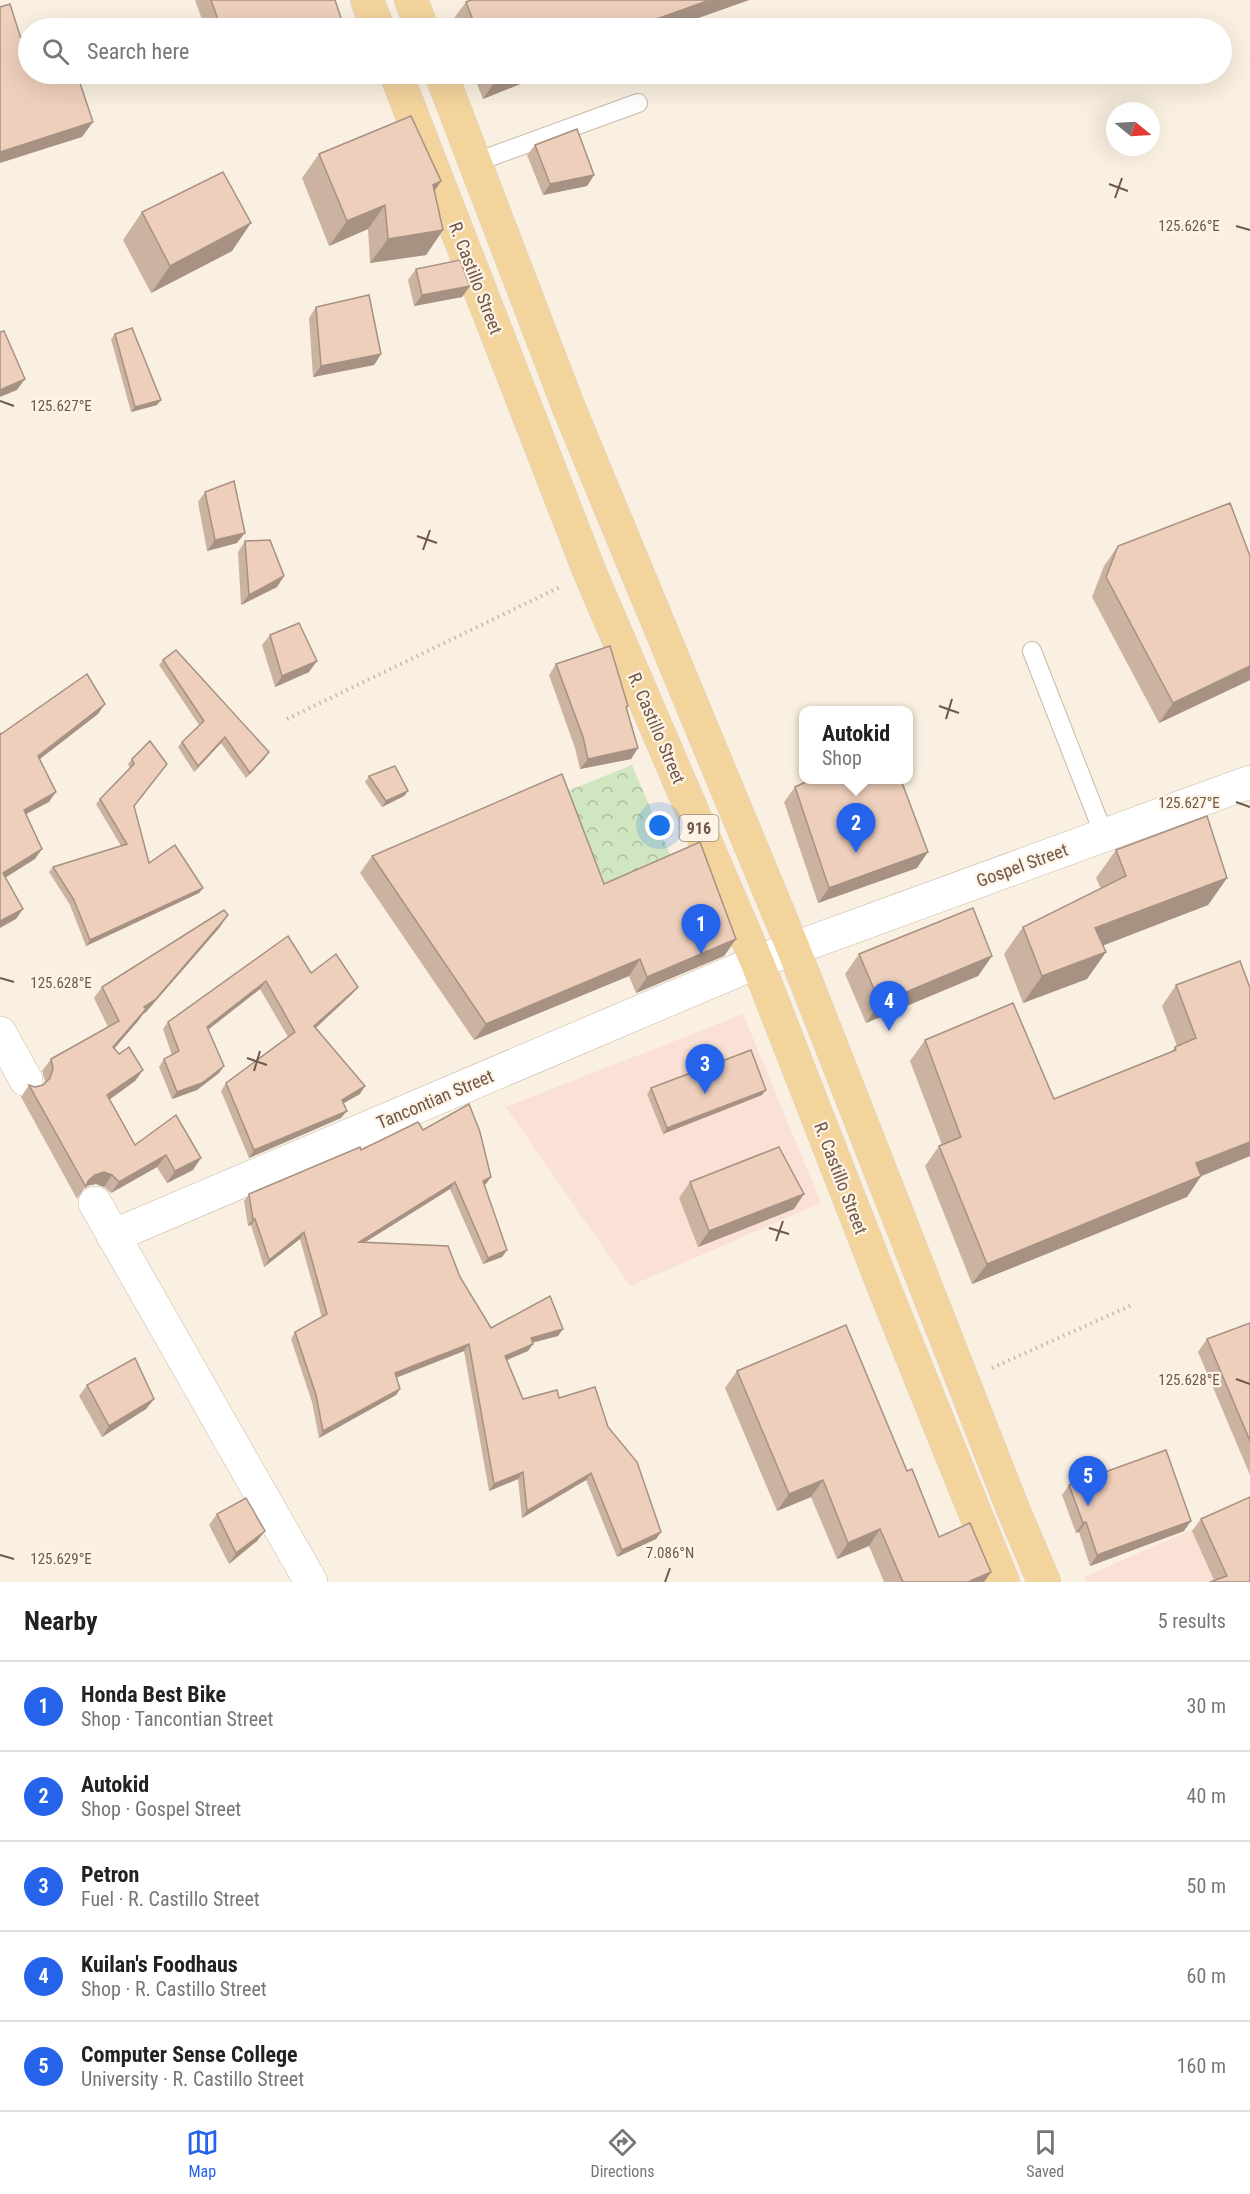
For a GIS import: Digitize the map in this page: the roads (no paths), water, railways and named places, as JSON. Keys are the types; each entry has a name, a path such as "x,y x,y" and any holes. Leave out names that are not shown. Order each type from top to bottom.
{"main road":[{"path":"411,0 418,18"},
{"name":"R. Castillo Street","path":"400,84 590,573 757,962 885,1290 1003,1582"},
{"name":"916","path":"445,84 569,408 793,948 1013,1509 1044,1582"},
{"path":"820,1124 856,1110"},
{"path":"885,1290 922,1278"},
{"path":"980,1523 1013,1509"}],"street":[{"name":"Gospel Street","path":"757,962 1250,782"},
{"name":"Tancontian Street","path":"113,1236 757,962"},
{"path":"0,1033 26,1080"},
{"path":"94,1203 311,1582"}],"lane":[{"path":"476,162 638,103"},
{"path":"1032,651 1104,835"}],"place":[{"name":"Autokid","path":"856,853"},
{"name":"Honda Best Bike","path":"701,954"},
{"name":"Kuilan's Foodhaus","path":"889,1031"},
{"name":"Petron","path":"705,1094"},
{"name":"Computer Sense College","path":"1088,1506"}]}
